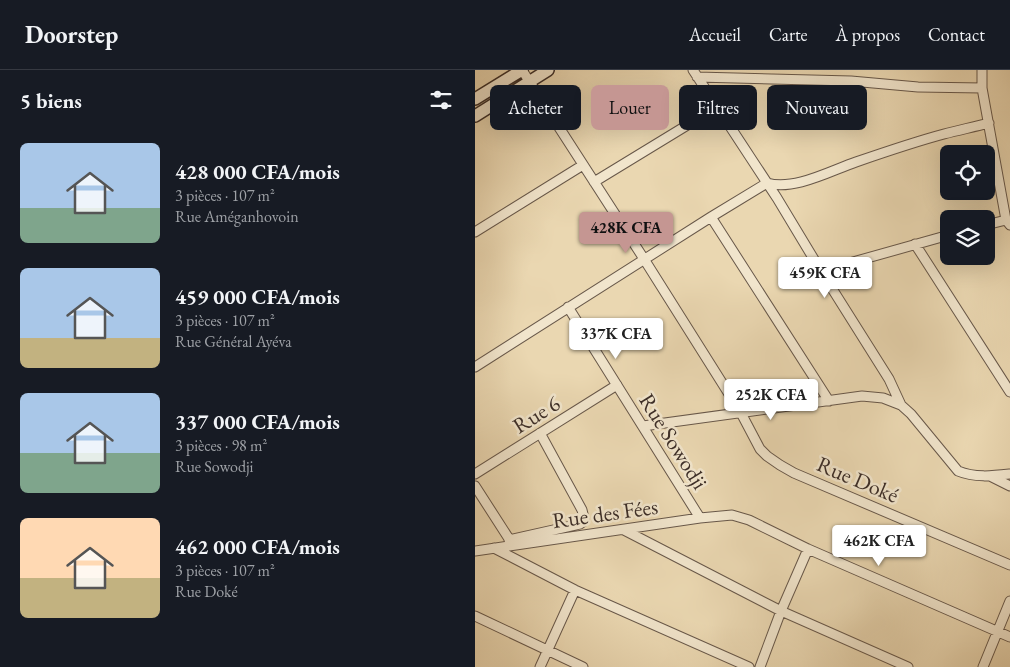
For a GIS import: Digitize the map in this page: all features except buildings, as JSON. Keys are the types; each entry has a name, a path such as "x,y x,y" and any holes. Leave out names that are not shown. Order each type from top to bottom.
{"main road":[{"path":"475,99 522,70"},
{"path":"475,116 549,70"}],"street":[{"name":"Rue Doké","path":"522,70 741,413 760,449 780,466 803,477 1010,565"},
{"path":"982,70 982,88 1008,223 995,224"},
{"path":"695,73 851,81 918,87 982,88"},
{"path":"695,73 703,85"},
{"path":"475,367 711,216 767,183 776,186 786,185 814,178 944,134 989,123"},
{"path":"594,182 679,130"},
{"path":"732,130 889,378 901,405"},
{"path":"475,232 583,164"},
{"path":"711,216 829,401"},
{"path":"821,271 940,237"},
{"path":"915,244 1010,392"},
{"name":"Rue Sowodji","path":"568,307 700,518"},
{"name":"Rue 6","path":"475,474 617,384"},
{"path":"643,426 862,396 883,398 901,405 911,414 958,471 968,475 991,476 1010,474"},
{"path":"475,486 511,543 583,522 582,510 540,433"},
{"path":"991,476 1010,486"},
{"name":"Rue des Fées","path":"475,551 511,543 722,515 740,516 808,549"},
{"path":"623,529 781,611 908,667"},
{"path":"494,548 575,590 749,667"},
{"path":"761,667 781,611 808,549 1010,637"},
{"path":"540,667 575,590"},
{"path":"983,667 1010,601"},
{"path":"475,616 583,667"}]}
